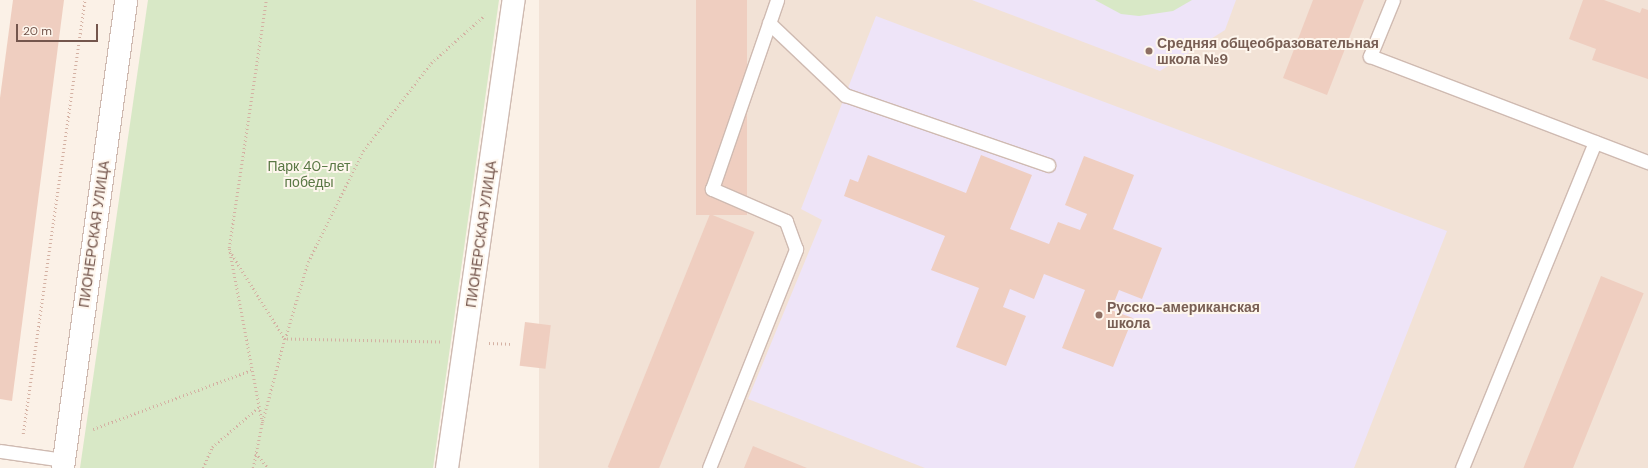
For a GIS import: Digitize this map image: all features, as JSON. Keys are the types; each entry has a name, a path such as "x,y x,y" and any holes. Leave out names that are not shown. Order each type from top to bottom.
{"street":[{"name":"ПИОНЕРСКАЯ УЛИЦА","path":"63,464 126,0"},
{"name":"ПИОНЕРСКАЯ УЛИЦА","path":"447,468 514,0"}],"lane":[{"path":"709,468 796,249 786,222 712,189 777,0"},
{"path":"1393,0 1370,56 1648,162"},
{"path":"769,23 845,95 1048,165"},
{"path":"1462,468 1595,142"},
{"path":"0,451 63,464"}],"path":[{"path":"20,454 85,0"},
{"path":"262,423 229,248 266,0"},
{"path":"253,468 262,423 308,262 362,151 431,63 490,11"},
{"path":"229,248 285,339"},
{"path":"285,339 513,344"},
{"path":"66,439 252,370"},
{"path":"203,468 212,447 259,407"},
{"path":"256,452 268,468"}],"shaded area":[{"path":"539,0 1648,0 1648,468 539,468"},
{"name":"Средняя общеобразовательная школа №9","path":"972,0 1236,0 1225,30 1160,71"},
{"name":"Русско-американская школа","path":"876,16 1447,231 1354,468 925,468 748,399 822,220 801,209"}],"green space":[{"name":"Парк 40-лет победы","path":"148,0 499,0 433,468 80,468"},
{"path":"1095,0 1192,0 1173,11 1139,16 1121,14"}],"building":[{"path":"13,0 64,0 12,401 0,399 0,98"},
{"path":"696,0 747,0 747,215 696,215"},
{"path":"1313,0 1364,0 1327,95 1283,78"},
{"path":"1583,0 1604,0 1640,13 1642,8 1648,10 1648,79 1592,60 1596,49 1569,39"},
{"name":"Русско-американская школа","path":"868,155 966,193 981,155 1032,175 1010,229 1049,244 1058,222 1080,230 1087,214 1065,205 1084,156 1134,175 1113,229 1162,248 1142,299 1119,290 1111,310 1133,318 1113,367 1062,348 1085,290 1044,274 1034,299 1010,289 1003,307 1026,316 1006,366 956,347 979,288 931,270 945,236 844,196 850,179 858,182"},
{"path":"710,214 755,232 659,468 608,467"},
{"path":"1601,276 1644,293 1573,468 1523,468"},
{"path":"525,322 551,325 545,369 520,366"},
{"path":"753,446 807,468 744,468"}],"place":[{"name":"Средняя общеобразовательная школа №9","path":"1149,51"},
{"name":"Русско-американская школа","path":"1099,315"}]}
